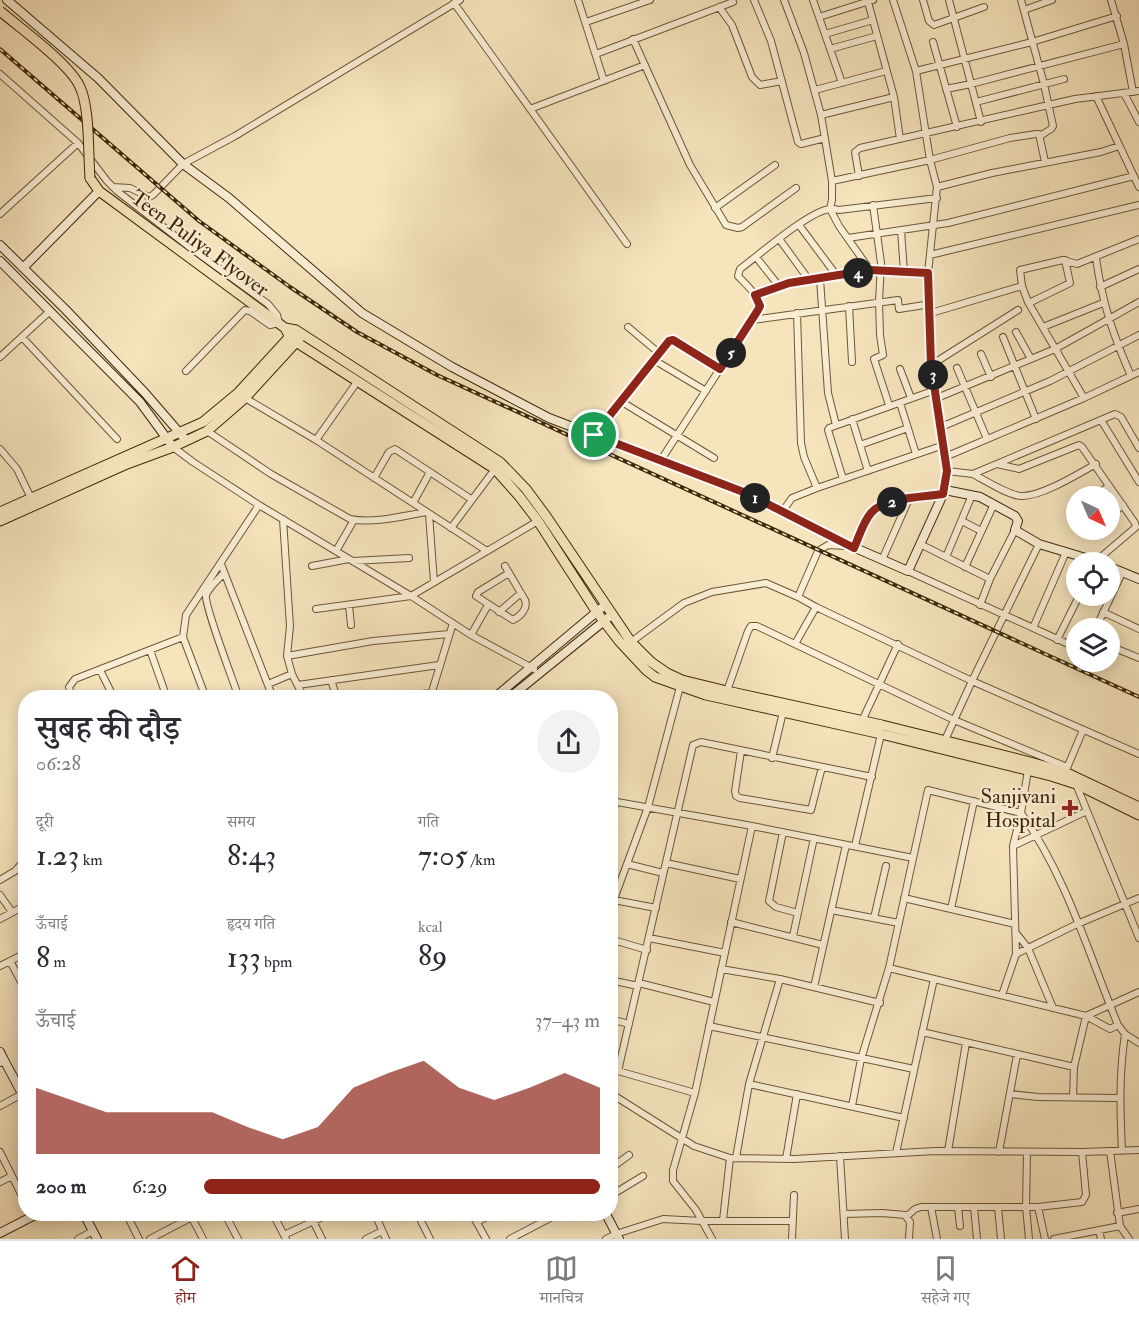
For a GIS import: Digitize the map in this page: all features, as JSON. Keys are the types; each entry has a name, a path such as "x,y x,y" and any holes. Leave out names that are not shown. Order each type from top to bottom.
{"main road":[{"name":"Teen Puliya Flyover","path":"0,11 69,70 80,86 85,102 90,178 99,191 282,326"},
{"path":"282,326 357,381 495,469 538,521 596,611 608,618 651,662 681,683 716,698 881,734 1028,770 1076,784 1139,816"},
{"path":"0,521 207,431 245,398 296,336"},
{"path":"0,512 203,422 221,409 296,336"},
{"path":"296,336 500,462 526,489 546,516 605,605 608,618 619,641 646,670 664,681 862,721 1066,769 1139,807"}],"street":[{"path":"7,0 98,78 183,164 229,198 362,313 452,367 549,418 746,493 852,547 1066,644"},
{"path":"578,0 604,81"},
{"path":"586,22 650,0"},
{"path":"754,0 771,41 798,142 801,144 825,138"},
{"path":"784,0 815,90 821,115 832,181 830,209 870,270"},
{"path":"813,0 842,83"},
{"path":"893,0 916,71 925,133 937,187 928,273 931,304 931,365 947,472 945,491 908,571"},
{"path":"922,0 930,23 934,25 984,7"},
{"path":"949,0 981,122"},
{"path":"832,181 930,160 1010,138 1036,134 1040,136 1053,128 1044,84 1021,0"},
{"path":"1023,10 1052,0"},
{"path":"859,176 856,149 1049,105 1136,91 1112,0"},
{"path":"113,187 130,188 148,197 153,195 183,164 235,136 457,1 530,109 627,244"},
{"path":"819,17 870,1 894,97 900,139"},
{"path":"596,54 733,2"},
{"path":"719,8 732,25 752,77 760,85 782,81"},
{"path":"916,71 1032,42 1117,16"},
{"path":"825,34 873,20"},
{"path":"830,50 877,36"},
{"path":"633,39 690,165 726,225 738,228 796,188"},
{"path":"933,42 957,127"},
{"path":"945,89 1124,44"},
{"path":"530,109 645,65"},
{"path":"815,90 886,71"},
{"path":"0,74 78,143 113,187 188,246 268,304 277,315 282,326 270,325 245,310 186,371"},
{"path":"976,102 1064,79"},
{"path":"1124,93 1139,122"},
{"path":"1096,96 1139,187"},
{"path":"821,115 894,97"},
{"path":"1040,136 1045,162"},
{"path":"0,214 78,143"},
{"path":"937,187 1045,162 1101,152 1119,146"},
{"path":"715,208 775,165"},
{"path":"848,238 877,232 934,226 1134,176"},
{"name":"Teen Puliya Flyover","path":"23,268 99,191"},
{"path":"661,460 760,306 755,295 738,276 738,272 819,212 937,198"},
{"path":"873,205 881,263 880,335 884,355 874,359 890,405"},
{"path":"930,255 1139,205"},
{"path":"799,225 837,276"},
{"path":"901,230 904,272"},
{"path":"1084,398 1029,303 1019,274 1022,268 1065,260 1077,264 1139,239"},
{"path":"780,240 809,280"},
{"path":"0,245 100,345 186,441"},
{"path":"756,257 779,285"},
{"path":"1096,258 1103,303 1117,345 1131,376"},
{"path":"1029,303 1070,283 1065,260"},
{"path":"0,261 140,402 173,447 259,505 411,596 471,635 540,672"},
{"path":"1100,287 1139,269"},
{"path":"755,295 779,285 870,270 928,273"},
{"path":"820,279 828,393 836,425"},
{"path":"931,313 1022,286"},
{"path":"752,321 898,300 899,309 931,304"},
{"path":"1043,327 1103,303"},
{"path":"937,398 1055,349 1139,303"},
{"path":"849,306 852,362"},
{"path":"931,365 1018,310"},
{"path":"0,357 50,311"},
{"path":"797,313 801,443 804,457 817,488"},
{"path":"628,327 659,353"},
{"path":"1016,332 1031,359"},
{"path":"941,427 1069,372 1139,335"},
{"path":"22,337 117,439"},
{"path":"1003,338 1036,419"},
{"path":"594,435 669,341 673,340 720,369"},
{"path":"981,354 991,377"},
{"path":"654,360 706,391"},
{"path":"957,368 987,439"},
{"path":"900,369 911,398"},
{"path":"945,457 1139,372"},
{"path":"316,440 357,381"},
{"path":"843,479 829,428 935,390"},
{"path":"245,398 316,440 486,551"},
{"path":"622,402 714,458"},
{"path":"900,402 916,454"},
{"path":"973,474 1118,414 1139,448"},
{"path":"852,419 868,471"},
{"path":"1101,420 1139,482"},
{"path":"860,445 908,428"},
{"path":"207,431 270,474 354,520 428,513"},
{"path":"782,512 790,501 817,488 944,445"},
{"path":"998,464 1019,469 1079,445 1096,464 1109,486"},
{"path":"374,477 393,448 471,499"},
{"path":"0,449 17,468 31,498"},
{"path":"947,472 973,474 1013,493 1025,496 1060,484 1096,464"},
{"path":"451,528 495,469"},
{"path":"413,503 430,472"},
{"path":"852,547 869,514 886,503 945,491 980,497 1017,518 1015,530 980,604"},
{"path":"946,557 972,495"},
{"path":"882,560 909,499"},
{"path":"1106,552 1136,527 1120,501"},
{"path":"965,567 994,504"},
{"path":"203,690 183,637 184,621 188,609 221,564 259,505"},
{"path":"428,513 434,582"},
{"path":"283,519 290,626 287,656 292,674 300,690"},
{"path":"336,551 354,520"},
{"path":"316,609 411,596 538,521"},
{"path":"962,521 981,531"},
{"path":"1015,530 1039,544 1066,552 1033,628"},
{"path":"920,544 990,579"},
{"path":"945,740 1039,544"},
{"path":"798,597 818,551 828,545 852,547"},
{"path":"312,566 351,560 409,558"},
{"path":"221,564 270,690"},
{"path":"506,566 526,606 517,618 511,620 476,597 477,593 509,573"},
{"path":"224,573 208,591 206,598 236,690"},
{"path":"1100,618 1122,573 1138,578"},
{"path":"631,642 684,603 712,592 766,583 972,681 1139,754"},
{"path":"499,612 521,593"},
{"path":"349,605 351,625"},
{"path":"471,635 488,605"},
{"path":"503,690 605,605"},
{"path":"1057,640 1074,606"},
{"path":"795,644 816,607"},
{"path":"1103,612 1139,629"},
{"path":"519,690 608,618"},
{"path":"432,690 453,623"},
{"path":"727,692 748,631 757,626 954,720 1066,769 1083,730"},
{"path":"287,656 373,641 449,634"},
{"path":"70,690 72,681 183,637"},
{"path":"862,721 898,644"},
{"path":"150,650 164,690"},
{"path":"1120,650 1139,658"},
{"path":"298,685 439,665"},
{"path":"100,670 110,690"},
{"path":"268,684 292,674"},
{"path":"331,680 334,690"},
{"path":"618,889 681,683"},
{"path":"772,758 783,712"},
{"path":"855,846 881,734"},
{"path":"618,1058 647,950 693,745 701,742 872,777"},
{"path":"741,751 735,793 740,798 811,810 822,768"},
{"path":"1002,995 1016,954 1013,846 1028,770"},
{"path":"1076,784 1139,938"},
{"path":"852,1106 861,1059 889,968 928,790 1021,813 1037,835 1079,923 1118,1025 1125,1034 1139,1043"},
{"path":"951,909 974,801"},
{"path":"618,802 677,811 913,858"},
{"path":"1013,846 1087,810"},
{"path":"712,1239 673,1181 673,1170 695,1093 752,826"},
{"path":"783,832 769,901 776,907 798,913"},
{"path":"793,936 814,838"},
{"path":"814,987 846,844"},
{"path":"666,863 740,879"},
{"path":"627,864 663,873"},
{"path":"874,918 886,866"},
{"path":"0,880 18,868"},
{"path":"0,895 12,912"},
{"path":"904,898 1015,924"},
{"path":"1016,954 1079,923 1139,898"},
{"path":"618,901 656,908"},
{"path":"0,919 18,909"},
{"path":"831,910 899,923"},
{"path":"731,922 823,945"},
{"path":"1016,933 1028,948 1053,1008"},
{"path":"649,938 725,953"},
{"path":"618,941 647,950"},
{"path":"0,966 18,957"},
{"path":"10,961 18,976"},
{"path":"889,968 1086,1016 1110,1029 1118,1025"},
{"path":"722,969 780,979 880,1003"},
{"path":"723,1220 733,1158 749,1084 780,979"},
{"path":"896,1153 933,979"},
{"path":"618,981 714,1002"},
{"path":"1086,1016 1139,992"},
{"path":"1073,1097 1074,1067 1086,1016"},
{"path":"618,1021 629,1024"},
{"path":"709,1026 914,1069"},
{"path":"922,1032 1074,1067"},
{"path":"1122,1150 1119,1098 1125,1034"},
{"path":"948,1151 966,1043"},
{"path":"999,1152 1017,1055"},
{"path":"1,1058 18,1088"},
{"path":"618,1072 695,1093"},
{"path":"749,1084 904,1118"},
{"path":"786,1159 797,1094"},
{"path":"1010,1094 1030,1097 1119,1098"},
{"path":"618,1098 694,1146 733,1158 786,1159 948,1151 1139,1150"},
{"path":"0,1106 18,1100"},
{"path":"1110,1151 1117,1213 1120,1226 1129,1239"},
{"path":"0,1152 18,1188"},
{"path":"1028,1152 1026,1207 1029,1239"},
{"path":"844,1214 882,1213 907,1216 917,1208 1038,1207 1078,1203 1084,1200 1086,1195 1082,1152"},
{"path":"618,1163 629,1155"},
{"path":"840,1156 845,1239"},
{"path":"0,1182 12,1176"},
{"path":"618,1191 643,1176"},
{"path":"792,1239 794,1195"},
{"path":"931,1207 937,1239"},
{"path":"958,1207 960,1226"},
{"path":"974,1207 977,1239"},
{"path":"998,1207 1001,1239"},
{"path":"1038,1207 1044,1239"},
{"path":"1117,1213 1139,1209"},
{"path":"907,1216 910,1222 909,1239"},
{"path":"606,1239 663,1219 792,1221"},
{"path":"0,1233 21,1221"},
{"path":"78,1239 95,1235 88,1221"},
{"path":"130,1221 139,1239"},
{"path":"150,1239 181,1221"},
{"path":"194,1221 203,1239"},
{"path":"229,1221 238,1239"},
{"path":"277,1221 285,1237 313,1221 322,1239"},
{"path":"378,1221 386,1239"},
{"path":"421,1221 430,1239"},
{"path":"510,1239 545,1221"},
{"path":"610,1221 618,1236"},
{"path":"477,1222 486,1239"},
{"path":"1054,1239 1120,1226"},
{"path":"1099,1230 1101,1239"},
{"path":"366,1239 382,1231"}],"railway":[{"path":"0,49 199,221 357,332 437,375 1139,697"}],"place":[{"name":"Sanjivani Hospital","path":"1070,808"}],"route":[{"path":"870,270 928,273 931,365 947,471 945,490 943,494 903,499 877,508 869,514 854,548 746,493 594,435 669,341 673,340 720,369 760,306 755,295 779,285 870,270"}]}
